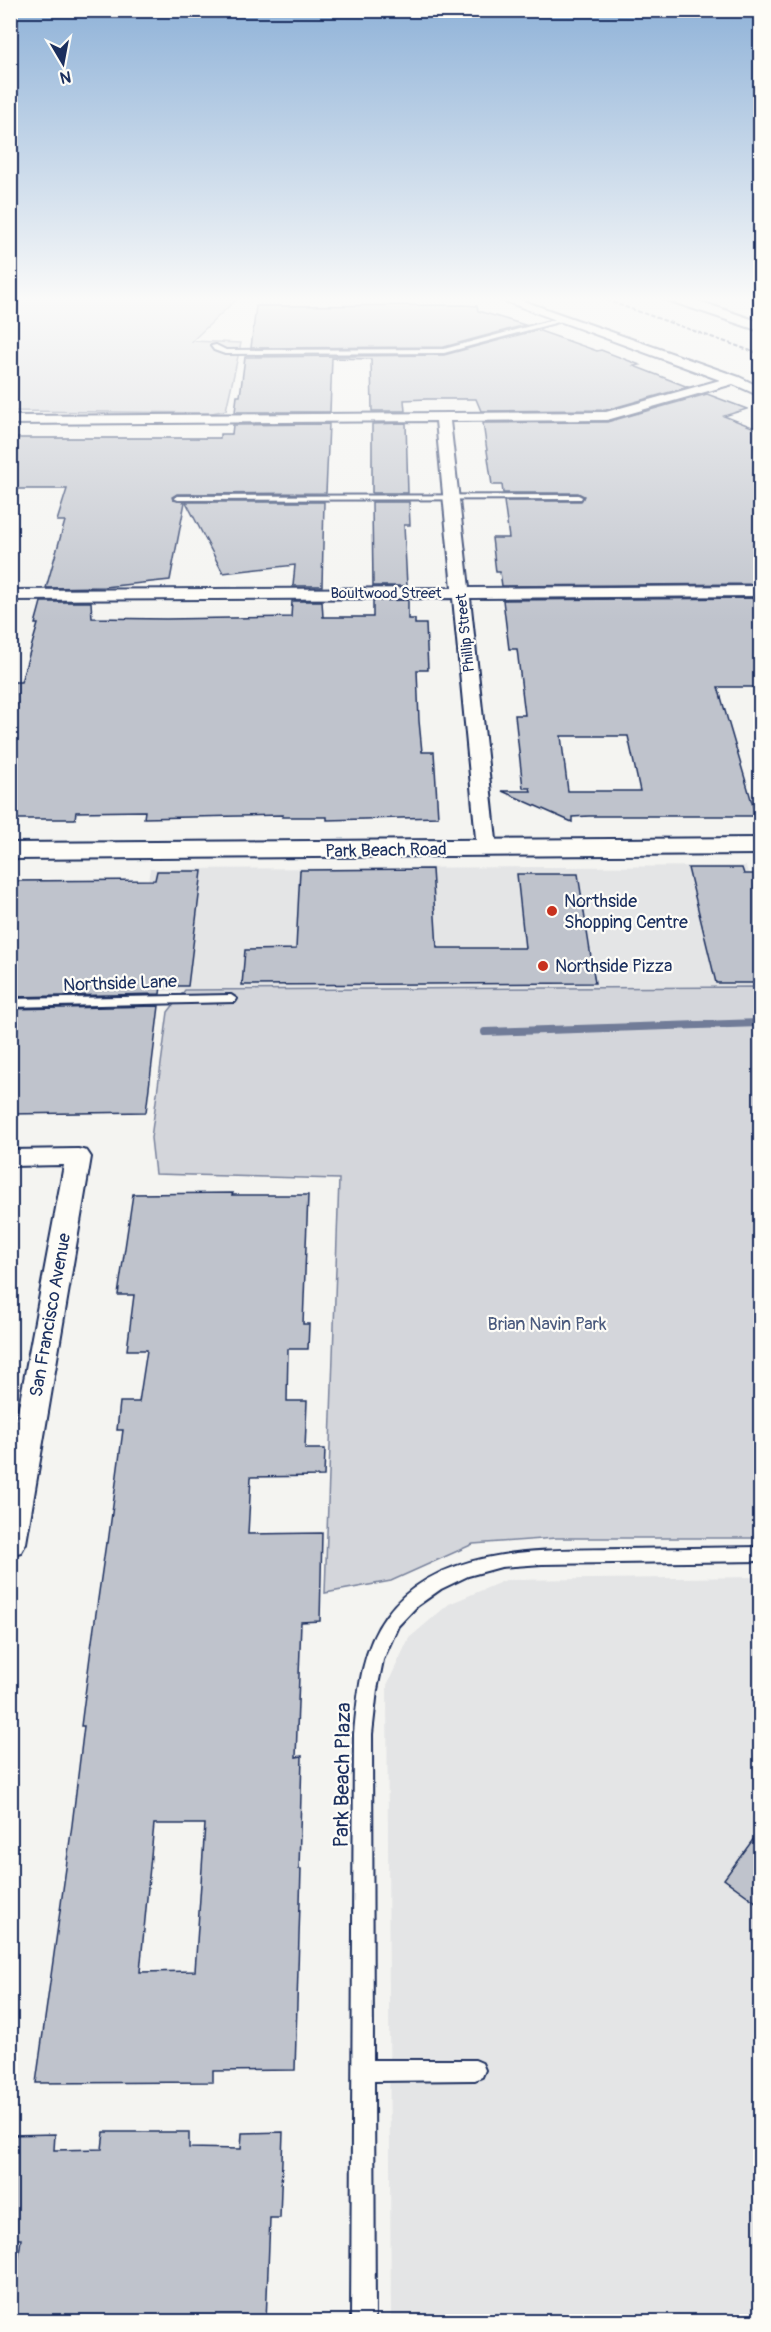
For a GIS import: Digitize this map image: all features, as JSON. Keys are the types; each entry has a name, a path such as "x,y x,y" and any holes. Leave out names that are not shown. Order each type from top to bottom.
{"street":[{"path":"10,420 607,416 652,405"},
{"name":"Phillip Street","path":"443,418 487,849"},
{"name":"Boultwood Street","path":"10,595 760,591"},
{"name":"Park Beach Road","path":"10,851 760,846"},
{"name":"San Francisco Avenue","path":"10,1158 78,1157 10,1543"}],"lane":[{"path":"178,498 579,497"},
{"name":"Northside Lane","path":"10,1003 231,999"},
{"name":"Park Beach Plaza","path":"363,2322 363,1734 367,1686 377,1654 392,1621 415,1600 452,1575 490,1563 558,1557 760,1554"},
{"path":"363,2071 475,2070"}],"shaded area":[{"path":"746,866 760,918 760,987 130,991 150,869"},
{"path":"760,1577 760,2321 391,2321 387,1685 409,1638 449,1604 506,1580"}],"green space":[{"path":"11,405 227,405 226,410 212,413 11,411"},
{"name":"Brian Navin Park","path":"760,987 760,1538 556,1538 473,1544 391,1581 325,1593 339,1179 155,1174 151,1138 168,1012 185,990"}],"building":[{"path":"236,405 330,405 330,412 235,412"},
{"path":"372,405 404,405 405,411 372,411"},
{"path":"478,405 624,405 606,410 481,411"},
{"path":"668,405 736,405 747,409 724,416 760,430 760,584 502,586 500,572 496,572 492,538 509,538 504,501 581,501 584,496 578,493 503,493 502,485 492,485 483,423 607,422"},
{"path":"406,423 408,493 372,493 372,424"},
{"path":"329,424 326,493 177,494 172,497 173,500 185,502 170,580 104,587 46,588 65,521 57,521 67,489 10,489 10,438 220,438 220,434 232,434 233,425"},
{"path":"186,502 324,502 322,586 293,586 295,565 223,573"},
{"path":"372,502 409,502 410,525 404,525 407,586 373,586"},
{"path":"760,598 760,687 718,687 756,816 589,816 572,817 572,822 502,791 531,791 530,788 523,788 515,715 525,715 517,649 509,649 503,600","holes":["561,736 628,736 640,791 568,791"]},
{"path":"408,600 408,619 415,619 415,624 426,624 428,670 417,670 419,721 422,752 434,752 438,817 327,820 327,817 282,817 283,815 144,818 145,811 76,812 75,819 10,819 10,682 21,682 38,624 35,624 41,602 91,602 92,618 166,619 291,617 292,601 322,601 323,617 373,617 373,601"},
{"path":"688,868 742,868 744,874 760,874 760,983 716,983"},
{"name":"Northside Shopping Centre","path":"432,869 437,948 525,948 517,874 578,874 595,983 242,985 245,950 296,949 300,870"},
{"path":"157,871 202,871 188,986 161,986 160,994 10,997 10,881 155,880"},
{"path":"159,1006 146,1112 10,1114 10,1009"},
{"path":"133,1194 308,1195 303,1324 309,1324 308,1349 288,1349 287,1401 307,1401 305,1449 325,1449 324,1476 251,1477 248,1534 322,1533 320,1621 301,1622 296,1757 302,1756 299,1869 301,1869 295,2070 213,2071 213,2082 36,2083 72,1825 92,1641 123,1430 117,1430 120,1402 139,1402 147,1350 127,1350 134,1295 118,1295","holes":["154,1824 205,1824 195,1971 140,1972"]},
{"path":"760,1830 760,1905 724,1879"},
{"path":"104,2132 189,2132 189,2148 241,2149 242,2133 283,2132 280,2218 270,2218 266,2322 10,2322 21,2239 10,2239 10,2135 55,2134 54,2150 102,2149"}],"waterway":[{"path":"485,1032 760,1023"}],"place":[{"name":"Northside Shopping Centre","path":"552,911"},
{"name":"Northside Pizza","path":"543,966"}]}
